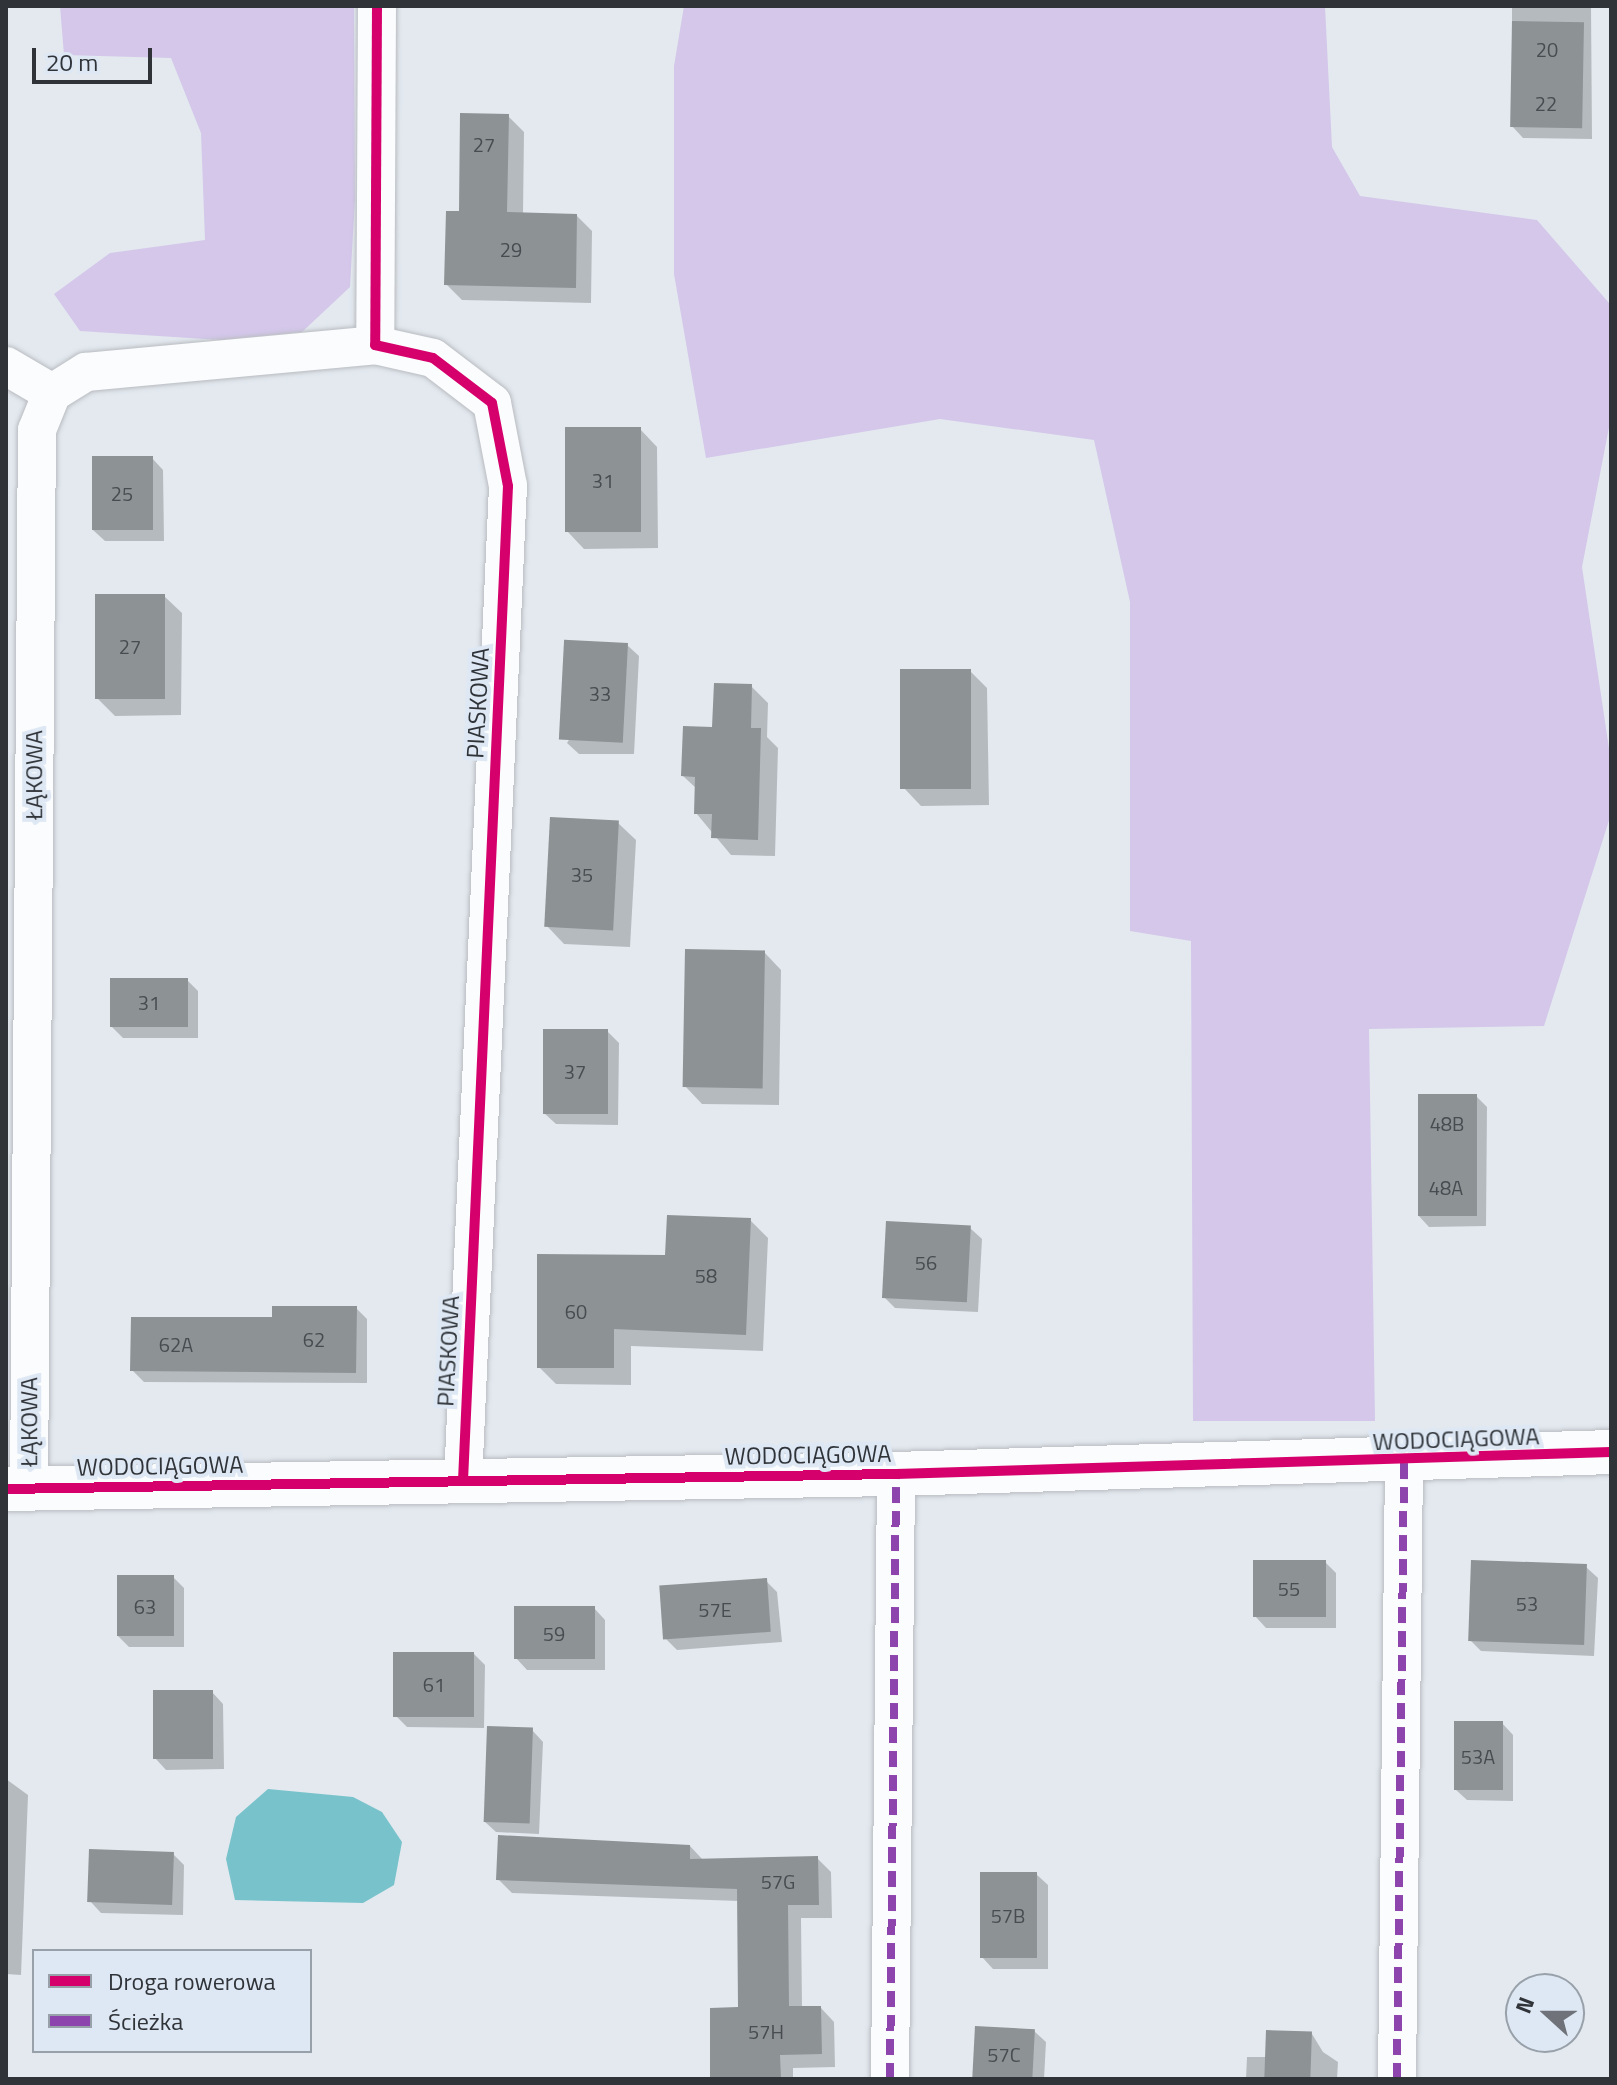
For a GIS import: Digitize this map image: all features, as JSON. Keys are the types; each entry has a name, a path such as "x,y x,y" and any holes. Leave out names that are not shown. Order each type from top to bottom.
{"street":[{"path":"6,366 52,393 86,372 375,345 377,6"},
{"name":"PIASKOWA","path":"375,345 433,358 492,403 508,486 463,1479"},
{"name":"ŁĄKOWA","path":"17,1489 37,430 52,393"},
{"name":"WODOCIĄGOWA","path":"17,1489 896,1474 1404,1461 1611,1452"},
{"path":"1397,2079 1404,1461"},
{"path":"890,2079 896,1474"}],"shaded area":[{"path":"60,6 354,6 355,199 350,287 302,332 221,340 80,331 54,294 110,253 205,240 201,133 171,58 64,55"},
{"path":"684,6 1325,6 1332,147 1360,196 1537,220 1609,303 1611,417 1582,567 1611,762 1611,814 1544,1026 1369,1029 1375,1421 1193,1421 1191,941 1130,931 1130,602 1094,440 940,419 706,458 674,274 674,66"}],"water":[{"path":"268,1789 353,1797 382,1812 402,1842 394,1885 363,1903 235,1900 226,1859 236,1817"}],"building":[{"path":"1512,21 1584,22 1582,128 1510,127"},
{"path":"460,113 509,114 507,212 577,214 576,288 444,285 446,211 459,211"},
{"path":"565,427 641,427 641,532 565,532"},
{"path":"92,456 153,456 153,530 92,530"},
{"path":"95,594 165,594 165,699 95,699"},
{"path":"564,640 628,643 623,743 559,740"},
{"path":"900,669 971,669 971,789 900,789"},
{"path":"714,683 752,684 751,728 761,728 758,840 711,838 712,814 694,814 695,777 681,776 683,726 712,727"},
{"path":"550,817 619,821 613,930 544,927"},
{"path":"685,949 765,950 763,1088 683,1087"},
{"path":"110,978 188,978 188,1027 110,1027"},
{"path":"543,1029 608,1029 608,1114 543,1114"},
{"path":"1418,1094 1477,1094 1477,1216 1418,1216"},
{"path":"667,1215 751,1218 746,1335 614,1329 614,1368 537,1368 537,1254 665,1255"},
{"path":"886,1221 971,1225 967,1302 882,1298"},
{"path":"272,1306 357,1306 356,1373 130,1371 131,1317 272,1317"},
{"path":"1253,1560 1326,1560 1326,1617 1253,1617"},
{"path":"1471,1560 1587,1564 1584,1645 1468,1641"},
{"path":"117,1575 174,1575 174,1636 117,1636"},
{"path":"767,1578 771,1632 663,1639 659,1586"},
{"path":"514,1606 595,1606 595,1659 514,1659"},
{"path":"393,1652 474,1652 474,1717 393,1717"},
{"path":"153,1690 213,1690 213,1759 153,1759"},
{"path":"1454,1721 1503,1721 1503,1790 1454,1790"},
{"path":"487,1726 533,1728 530,1824 484,1822"},
{"path":"498,1835 690,1845 690,1859 818,1856 819,1905 788,1905 789,2006 821,2006 822,2054 780,2055 781,2079 710,2079 710,2008 738,2007 737,1889 496,1880"},
{"path":"89,1849 174,1852 172,1905 87,1902"},
{"path":"980,1872 1037,1872 1037,1958 980,1958"},
{"path":"975,2026 1035,2029 1032,2079 972,2079"},
{"path":"1266,2030 1312,2032 1310,2079 1264,2079"}],"marked path":[{"path":"1397,2079 1404,1461"},
{"path":"890,2079 896,1474"}],"cycle path":[{"path":"377,6 375,345 433,358 492,403 508,486 463,1479"},
{"path":"6,1489 896,1474 1611,1452"}]}
